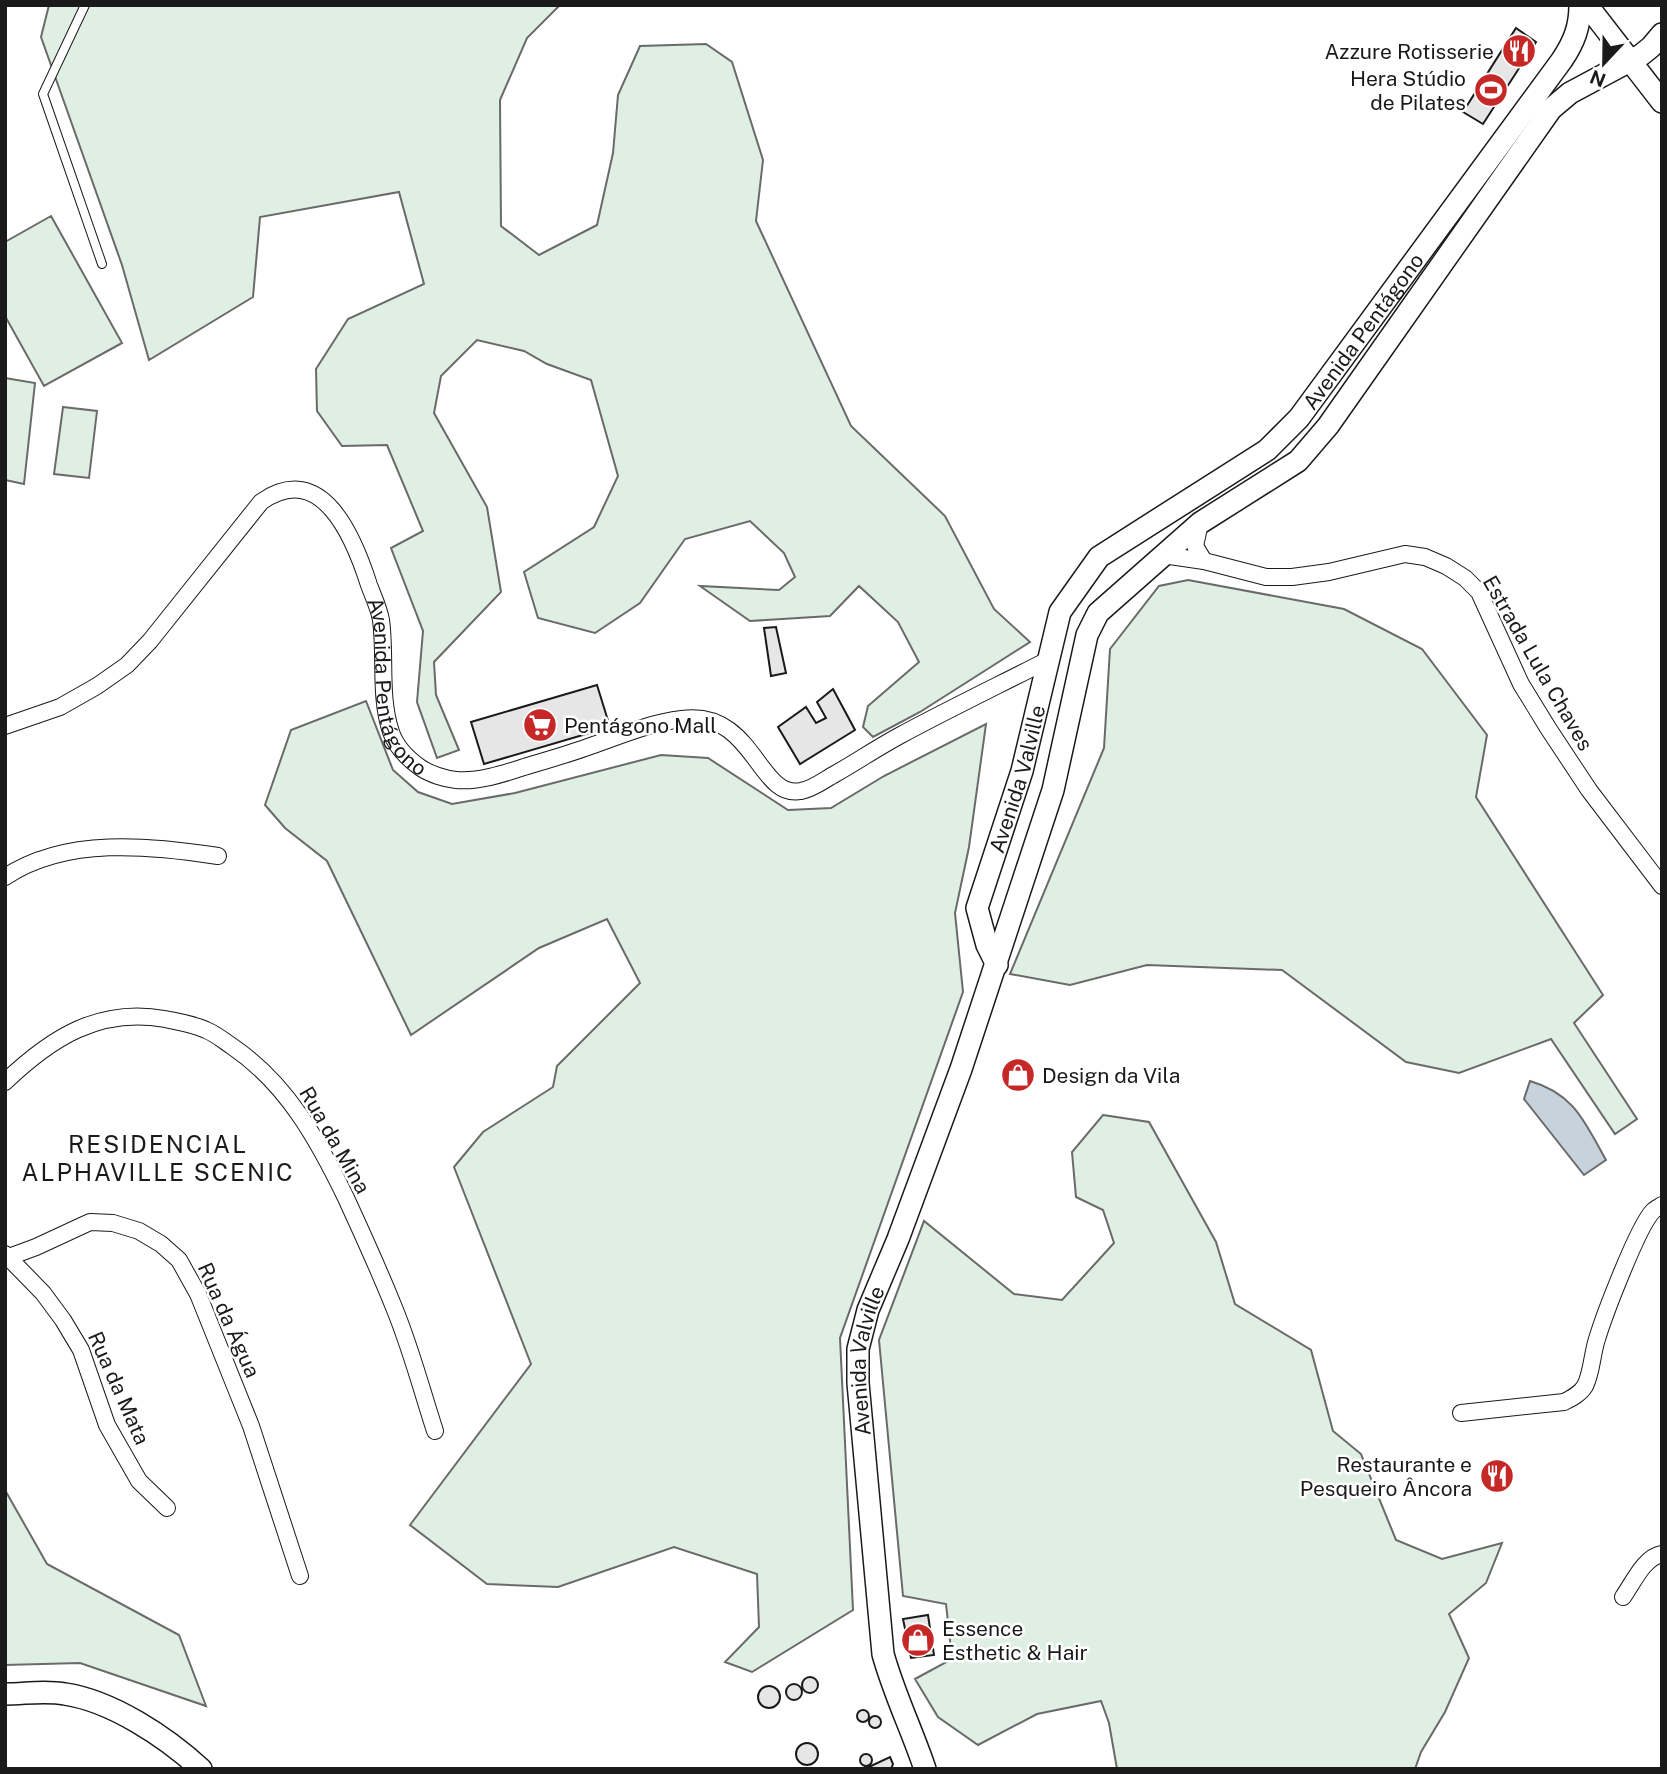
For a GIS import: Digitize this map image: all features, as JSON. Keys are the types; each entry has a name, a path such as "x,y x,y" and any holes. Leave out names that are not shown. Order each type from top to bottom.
{"main road":[{"name":"Avenida Pentágono","path":"1072,593 1099,556 1267,450 1300,418 1562,60 1573,43 1580,22 1580,5"},
{"path":"1587,5 1662,102"},
{"name":"Avenida Pentágono","path":"1098,613 1200,523 1298,461 1328,426 1551,109 1570,93 1630,62 1651,47 1662,34"},
{"path":"1072,593 1079,589 1091,593 1098,603 1098,613"},
{"name":"Avenida Valville","path":"997,965 987,945 977,908 1022,771 1056,620 1072,593"},
{"name":"Avenida Valville","path":"925,1769 893,1689 883,1654 858,1383 858,1349 868,1310 918,1188 997,965 1053,790 1087,635 1098,613"},
{"path":"1056,620 1066,634 1087,635"},
{"path":"1002,832 1002,856 1012,866 1028,865"},
{"path":"5,1695 64,1693 88,1699 151,1731 201,1769"}],"street":[{"name":"Avenida Pentágono","path":"5,726 60,707 97,686 127,664 150,641 261,502 275,492 290,489 304,491 320,498 332,508 344,524 364,568 380,618 385,701 391,732 400,750 423,769 456,780 505,774 652,724 686,718 712,722 727,728 750,749 775,784 783,790 802,791 898,737 1046,661"},
{"path":"1200,523 1195,546 1204,561"},
{"name":"Estrada Lula Chaves","path":"1163,555 1204,561 1266,577 1329,572 1405,554 1425,557 1446,565 1479,592 1521,684 1548,728 1589,790 1662,887"},
{"path":"5,877 48,859 90,848 128,846 218,856"},
{"name":"Rua da Mina","path":"5,1082 51,1042 79,1027 114,1018 144,1015 208,1030 248,1058 282,1090 326,1157 396,1311 435,1431"},
{"path":"1461,1413 1564,1402 1582,1390 1587,1382 1596,1341 1628,1262 1645,1223 1653,1211 1662,1205"},
{"name":"Rua da Água","path":"7,1255 37,1247 90,1222 113,1223 139,1231 161,1244 179,1261 198,1294 251,1426 300,1576"},
{"name":"Rua da Mata","path":"7,1255 64,1320 81,1350 107,1425 139,1480 167,1508"},
{"path":"1623,1597 1648,1560 1662,1554"}],"lane":[{"path":"85,5 43,94 102,264"}],"green space":[{"path":"49,5 560,5 527,38 500,100 501,226 539,255 597,225 613,153 618,95 640,46 706,44 732,62 763,160 756,221 851,426 945,516 994,609 1030,642 920,712 873,737 863,727 868,706 919,662 898,622 859,586 830,616 750,621 700,586 779,590 795,577 784,553 750,521 685,539 640,603 595,633 538,618 524,572 594,527 618,476 591,380 547,364 524,351 477,340 441,376 434,413 487,507 501,592 434,662 436,695 459,750 437,758 417,702 423,631 391,548 423,531 387,445 342,446 317,411 316,369 348,319 424,284 399,192 260,217 253,297 149,360 122,265 41,37"},
{"path":"51,216 122,343 44,386 5,316 5,242"},
{"path":"5,378 35,383 24,484 5,480"},
{"path":"63,407 97,411 89,478 54,474"},
{"path":"1188,580 1344,609 1422,649 1487,735 1476,797 1603,995 1574,1023 1637,1119 1615,1134 1551,1039 1459,1073 1406,1062 1282,970 1147,965 1070,985 1010,974 1104,748 1110,649 1159,586"},
{"path":"366,701 393,770 418,792 452,804 515,793 661,755 708,758 788,810 831,808 884,776 986,724 969,847 955,913 963,992 840,1338 853,1610 752,1672 725,1662 759,1627 757,1574 674,1547 558,1587 487,1584 410,1525 531,1364 454,1167 483,1132 553,1087 557,1066 640,983 607,919 539,948 411,1035 327,861 285,828 265,805 291,730"},
{"path":"1103,1115 1149,1122 1216,1242 1235,1304 1311,1350 1333,1431 1361,1454 1396,1540 1442,1559 1502,1543 1486,1583 1449,1614 1469,1658 1415,1769 1117,1769 1109,1723 1101,1701 1037,1714 978,1745 938,1717 915,1679 952,1659 946,1604 903,1596 879,1340 924,1221 1014,1294 1062,1300 1114,1243 1103,1210 1076,1197 1072,1152"},
{"path":"5,1490 47,1564 179,1635 206,1706 80,1663 5,1665"}],"shaded area":[{"path":"1530,1081 1558,1094 1568,1102 1585,1122 1606,1160 1584,1175 1524,1099"}],"building":[{"path":"1516,28 1536,42 1483,124 1463,112"},
{"path":"776,627 786,673 771,676 764,628"},
{"name":"Pentágono Mall","path":"597,685 610,727 484,764 471,722"},
{"path":"833,689 855,730 800,764 778,727 806,707 816,723 826,718 817,702"},
{"path":"928,1615 934,1655 911,1658 903,1619"},
{"path":"810,1677 818,1685 810,1693 802,1685"},
{"path":"794,1684 800,1686 800,1698 794,1700 788,1698 786,1692 788,1686"},
{"path":"769,1686 779,1693 780,1697 773,1707 769,1708 759,1701 758,1697 765,1687"},
{"path":"863,1710 869,1716 863,1722 857,1716"},
{"path":"875,1716 881,1722 875,1728 869,1722"},
{"path":"807,1743 815,1746 818,1754 815,1762 807,1765 799,1762 796,1754 799,1746"},
{"path":"866,1754 872,1760 866,1766 860,1760"},
{"path":"890,1757 893,1764 891,1769 860,1769 871,1766"}],"place":[{"name":"Azzure Rotisserie","path":"1519,51"},
{"name":"Hera Stúdio de Pilates","path":"1491,90"},
{"name":"Pentágono Mall","path":"540,725"},
{"name":"Design da Vila","path":"1018,1075"},
{"name":"Restaurante e Pesqueiro Âncora","path":"1497,1476"},
{"name":"Essence Esthetic & Hair","path":"918,1640"}],"district":[{"name":"RESIDENCIAL ALPHAVILLE SCENIC","path":"158,1158"}]}
